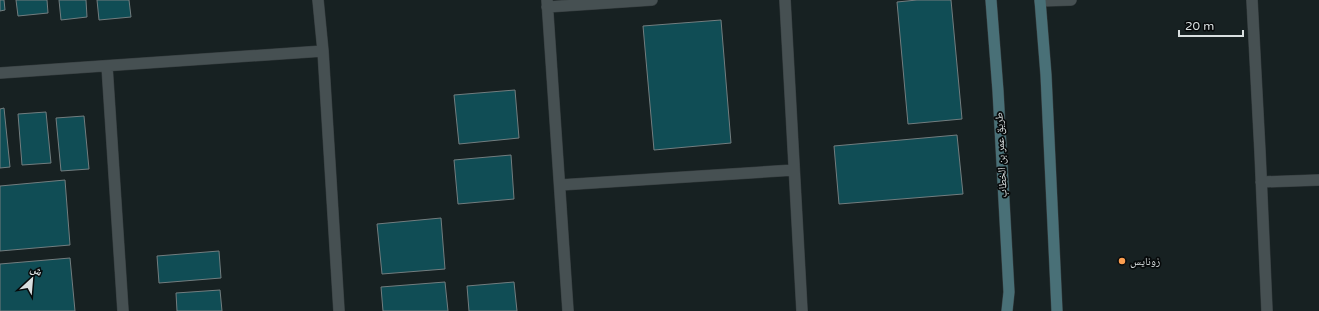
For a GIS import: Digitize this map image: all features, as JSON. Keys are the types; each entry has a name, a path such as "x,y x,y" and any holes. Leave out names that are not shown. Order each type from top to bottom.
{"main road":[{"name":"طريق عمر بن الخطاب","path":"991,0 1009,284 1007,311"},
{"path":"1040,0 1046,75 1057,311"}],"street":[{"path":"318,0 323,51 339,311"},
{"path":"568,311 547,3 652,0"},
{"path":"785,0 802,311"},
{"path":"1040,0 1071,0"},
{"path":"1252,0 1267,311"},
{"path":"0,73 323,51"},
{"path":"108,66 123,311"},
{"path":"560,185 794,170"},
{"path":"1261,182 1319,180"}],"building":[{"path":"0,0 4,0 5,10 0,11"},
{"path":"16,0 47,0 48,13 18,16"},
{"path":"59,0 86,0 87,17 61,20"},
{"path":"97,0 129,0 131,17 99,20"},
{"path":"917,0 951,0 962,119 908,124 897,2"},
{"path":"721,20 731,143 654,150 643,26"},
{"path":"515,90 519,138 459,144 454,95"},
{"path":"4,108 10,167 0,168 0,109"},
{"path":"46,112 51,163 22,165 18,114"},
{"path":"84,116 89,169 61,171 56,118"},
{"path":"957,135 963,194 839,204 834,146"},
{"path":"511,155 514,199 458,204 454,160"},
{"path":"65,180 70,245 0,251 0,186"},
{"path":"441,218 445,269 382,274 377,224"},
{"path":"219,251 221,278 159,283 157,256"},
{"path":"70,258 75,311 0,311 0,264"},
{"path":"445,282 448,311 383,311 381,287"},
{"path":"514,282 517,311 469,311 467,286"},
{"path":"220,290 222,311 177,311 176,293"}],"place":[{"name":"زونايس","path":"1122,261"}]}
